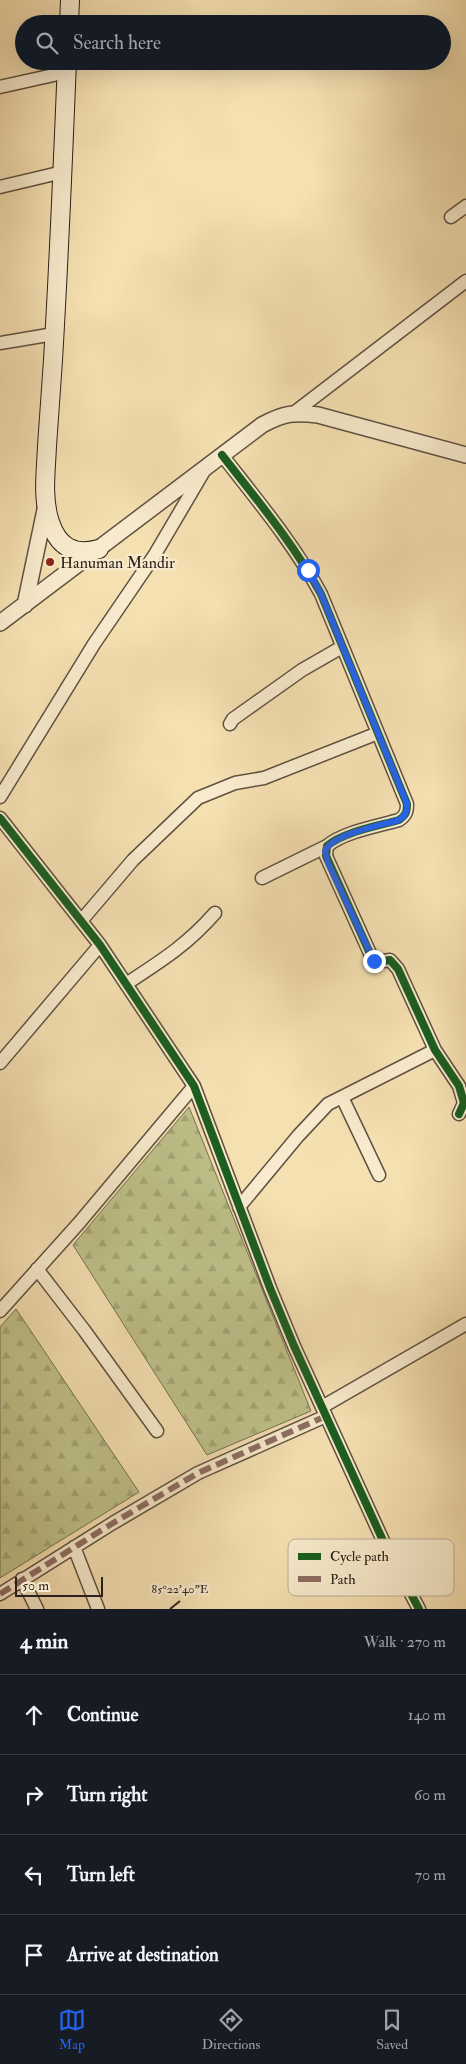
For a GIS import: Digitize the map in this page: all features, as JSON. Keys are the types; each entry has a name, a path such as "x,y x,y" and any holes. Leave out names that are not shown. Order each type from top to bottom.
{"main road":[{"path":"69,15 70,0"},
{"path":"67,70 63,172 46,458 46,504 49,520 61,542 70,549 80,552 99,549"}],"street":[{"path":"0,87 57,70"},
{"path":"0,187 63,172"},
{"path":"451,217 466,206"},
{"path":"296,412 466,281"},
{"path":"0,343 54,334"},
{"path":"0,623 262,425 278,416 296,412 318,415 466,455"},
{"path":"222,455 280,529 308,570 321,594 407,804 405,816 399,820 351,834 262,878"},
{"path":"0,797 94,644 154,556 206,467"},
{"path":"25,605 46,504"},
{"path":"230,724 233,719 302,670 342,647"},
{"path":"81,921 133,860 198,798 235,783 264,778 378,733"},
{"path":"0,818 100,945 194,1086 270,1288 382,1539"},
{"path":"327,846 325,851 328,863 372,958 377,962 390,960 398,969 435,1050 459,1086 464,1103 460,1114"},
{"path":"126,984 176,951 194,936 215,913"},
{"path":"0,1063 100,945"},
{"path":"239,1207 304,1129 328,1104 435,1050"},
{"path":"0,1311 79,1222 194,1086"},
{"path":"342,1097 379,1175"},
{"path":"37,1269 157,1431"},
{"path":"0,1594 74,1547 198,1473 324,1411 466,1324"},
{"path":"74,1547 98,1609"},
{"path":"22,1579 37,1609"},
{"path":"412,1596 419,1609"}],"green space":[{"path":"189,1107 311,1411 207,1455 73,1245"},
{"path":"16,1309 139,1492 0,1578 0,1327"}],"marked path":[{"path":"0,1594 113,1523 198,1473 326,1416"}],"cycle path":[{"path":"222,455 287,540 321,594 407,804 406,813 399,820 342,837 327,846 326,856 373,960 377,962 390,960 398,969 435,1050 459,1086 464,1103 459,1114"},
{"path":"0,818 100,945 194,1086 270,1288 294,1346 382,1539"},
{"path":"412,1596 419,1609"}],"place":[{"name":"Hanuman Mandir","path":"50,562"}],"route":[{"path":"308,570 321,594 407,804 405,816 399,820 351,834 330,844 325,851 328,863 374,961"}]}
